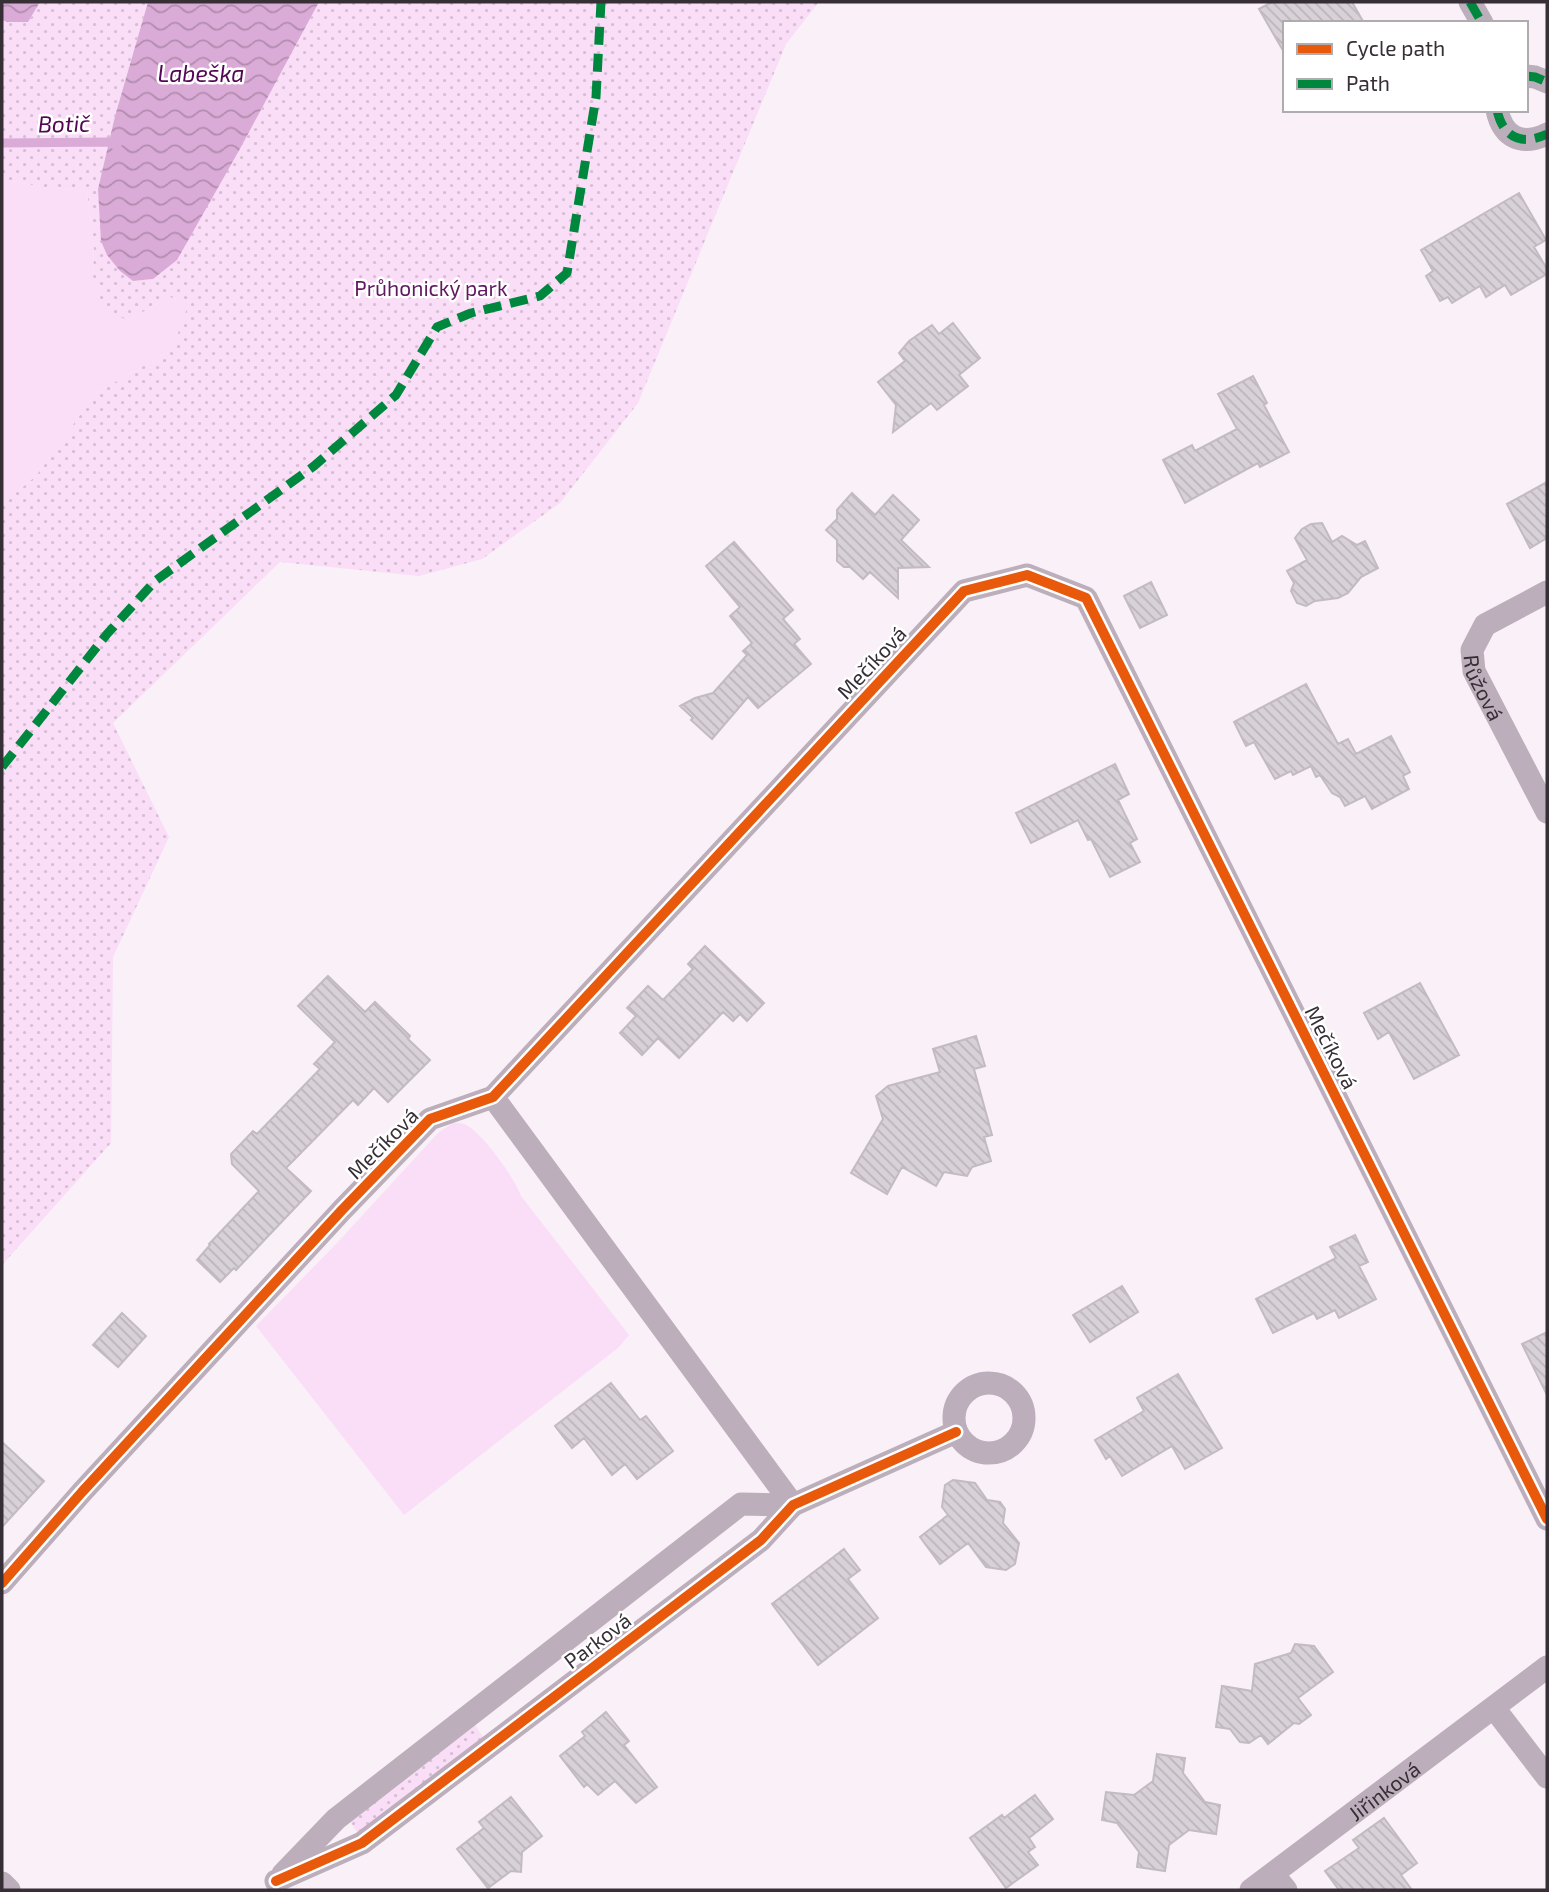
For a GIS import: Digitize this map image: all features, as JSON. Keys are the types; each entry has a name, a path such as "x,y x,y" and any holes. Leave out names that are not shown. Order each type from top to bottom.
{"street":[{"path":"1470,2 1481,21"},
{"path":"1528,76 1547,82"},
{"path":"1497,112 1500,123 1507,132 1516,137 1527,140 1547,134"},
{"name":"Mečíková","path":"2,1583 82,1492 342,1210 430,1119 493,1097 964,591 1027,575 1086,598 1547,1519"},
{"name":"Růžová","path":"1547,592 1485,625 1472,650 1474,671 1547,812"},
{"path":"493,1097 793,1505"},
{"name":"Parková","path":"271,1886 362,1843 761,1540 793,1505 956,1432"},
{"name":"Parková","path":"271,1886 335,1819 741,1504 793,1505"},
{"name":"Jiřinková","path":"1251,1890 1280,1882 1547,1667"},
{"path":"1494,1708 1547,1777"},
{"path":"2,1883 9,1890"}],"green space":[{"name":"Průhonický park","path":"40,2 148,2 115,116 98,189 120,271 133,281 153,279 241,147 319,2 819,2 786,44 638,403 560,503 482,559 419,576 280,562 113,723 169,837 113,957 111,1143 2,1265 2,504 36,476 96,393 172,350 189,303 170,297 128,320 114,315 100,298 93,276 94,246 87,191 42,187 2,179 2,20 28,22"},
{"path":"2,179 42,187 87,191 94,246 93,276 128,320 170,297 190,303 172,350 96,393 36,476 2,504"},
{"path":"453,1123 471,1128 488,1145 521,1196 629,1335 618,1348 404,1515 256,1326 439,1132"},
{"path":"471,1719 485,1740 360,1836 348,1819"}],"water":[{"path":"2,2 40,2 28,22 7,22 2,20"},
{"name":"Labeška","path":"148,2 319,2 177,260 153,279 133,281 120,271 107,255 101,241 98,189 115,116"}],"building":[{"path":"1272,2 1352,2 1363,21 1283,21 1283,51 1259,9"},
{"path":"1519,193 1546,240 1534,247 1547,269 1547,274 1511,295 1505,285 1486,297 1480,286 1452,303 1448,297 1440,301 1426,276 1433,271 1421,250"},
{"path":"953,323 980,358 959,375 968,386 937,410 931,403 893,432 896,405 878,382 905,361 899,353 909,341 932,325 939,334"},
{"path":"1253,376 1267,403 1264,405 1289,452 1260,467 1258,463 1185,503 1163,460 1192,445 1195,451 1237,429 1218,394"},
{"path":"1547,482 1547,538 1530,548 1507,504"},
{"path":"852,493 875,515 893,495 919,520 901,540 929,567 898,568 898,598 870,572 863,579 850,567 844,567 837,561 837,540 826,530 837,519 837,510"},
{"path":"1322,523 1332,542 1342,536 1357,545 1365,541 1378,568 1361,577 1348,593 1338,598 1315,601 1306,606 1297,603 1291,591 1294,583 1287,571 1307,560 1295,538 1302,529 1311,524"},
{"path":"734,542 793,610 783,619 800,639 794,644 811,664 758,708 748,697 712,739 680,706 713,693 747,655 743,651 752,643 730,616 740,607 706,566"},
{"path":"1151,582 1167,615 1140,628 1124,596"},
{"path":"1306,684 1338,744 1348,739 1356,754 1391,736 1410,772 1403,776 1409,789 1372,809 1365,796 1345,806 1320,775 1316,777 1311,766 1293,775 1291,771 1275,779 1254,742 1246,746 1234,722"},
{"path":"1115,764 1129,794 1118,800 1137,839 1130,843 1140,862 1110,877 1078,820 1031,843 1016,813"},
{"path":"705,946 764,1003 747,1021 740,1014 733,1021 723,1012 679,1058 658,1038 642,1055 620,1033 636,1016 627,1008 648,986 663,1000 693,969 688,964"},
{"path":"328,976 365,1012 375,1002 430,1060 388,1102 374,1088 358,1105 353,1100 286,1168 311,1191 236,1270 234,1268 220,1282 197,1260 259,1191 232,1164 231,1154 253,1131 257,1134 320,1069 314,1064 335,1042 298,1006"},
{"path":"1420,983 1459,1055 1414,1079 1389,1032 1378,1039 1364,1013"},
{"path":"976,1036 985,1066 974,1069 992,1135 984,1137 991,1161 972,1167 967,1176 944,1172 936,1186 902,1167 887,1194 851,1173 883,1119 876,1096 888,1086 940,1072 933,1049"},
{"path":"1355,1235 1368,1262 1359,1266 1376,1299 1339,1318 1335,1310 1317,1319 1314,1313 1273,1333 1256,1299 1336,1258 1330,1247"},
{"path":"1122,1286 1138,1312 1090,1342 1073,1315"},
{"path":"122,1313 146,1336 118,1367 93,1345"},
{"path":"1547,1332 1547,1395 1522,1344"},
{"path":"1178,1374 1222,1448 1185,1469 1172,1446 1122,1476 1110,1456 1106,1459 1095,1440 1144,1411 1137,1398"},
{"path":"611,1383 640,1420 646,1416 673,1451 637,1479 625,1464 612,1475 584,1438 572,1448 555,1426"},
{"path":"2,1442 44,1481 2,1527"},
{"path":"953,1480 975,1483 987,1500 1000,1502 1005,1509 1003,1523 1019,1543 1015,1564 1006,1570 986,1567 968,1543 940,1564 920,1537 948,1515 942,1507 945,1485"},
{"path":"844,1549 860,1570 848,1579 878,1618 818,1665 772,1604"},
{"path":"1295,1644 1314,1646 1333,1672 1298,1698 1311,1715 1299,1724 1294,1723 1268,1744 1261,1735 1249,1743 1240,1742 1230,1729 1216,1727 1222,1686 1252,1691 1255,1664 1291,1653"},
{"path":"606,1712 629,1741 624,1745 657,1787 636,1803 615,1781 598,1795 587,1784 584,1787 560,1756 585,1736 582,1732"},
{"path":"1157,1754 1185,1758 1183,1773 1205,1802 1220,1805 1216,1834 1189,1830 1169,1845 1165,1871 1137,1867 1139,1852 1117,1823 1102,1820 1106,1792 1134,1795 1153,1781"},
{"path":"1035,1795 1053,1819 1029,1838 1035,1847 1028,1852 1038,1865 1006,1888 970,1838"},
{"path":"511,1797 542,1836 522,1852 521,1872 511,1871 488,1888 457,1849 484,1828 479,1822"},
{"path":"1384,1818 1417,1863 1401,1875 1412,1890 1339,1890 1325,1871 1359,1848 1353,1840"}],"waterway":[{"name":"Botič","path":"2,143 109,142 117,146"}],"marked path":[{"path":"2,767 107,634 155,581 314,466 396,395 437,327 471,313 540,296 567,273 596,97 601,2"},
{"path":"1470,2 1481,21"},
{"path":"1528,76 1547,82"},
{"path":"1498,112 1504,127 1515,137 1529,139 1547,134"}],"cycle path":[{"path":"2,1583 82,1492 342,1210 430,1119 493,1097 964,591 1027,575 1086,598 1547,1519"},
{"path":"276,1881 362,1843 761,1540 793,1505 956,1432"}]}
